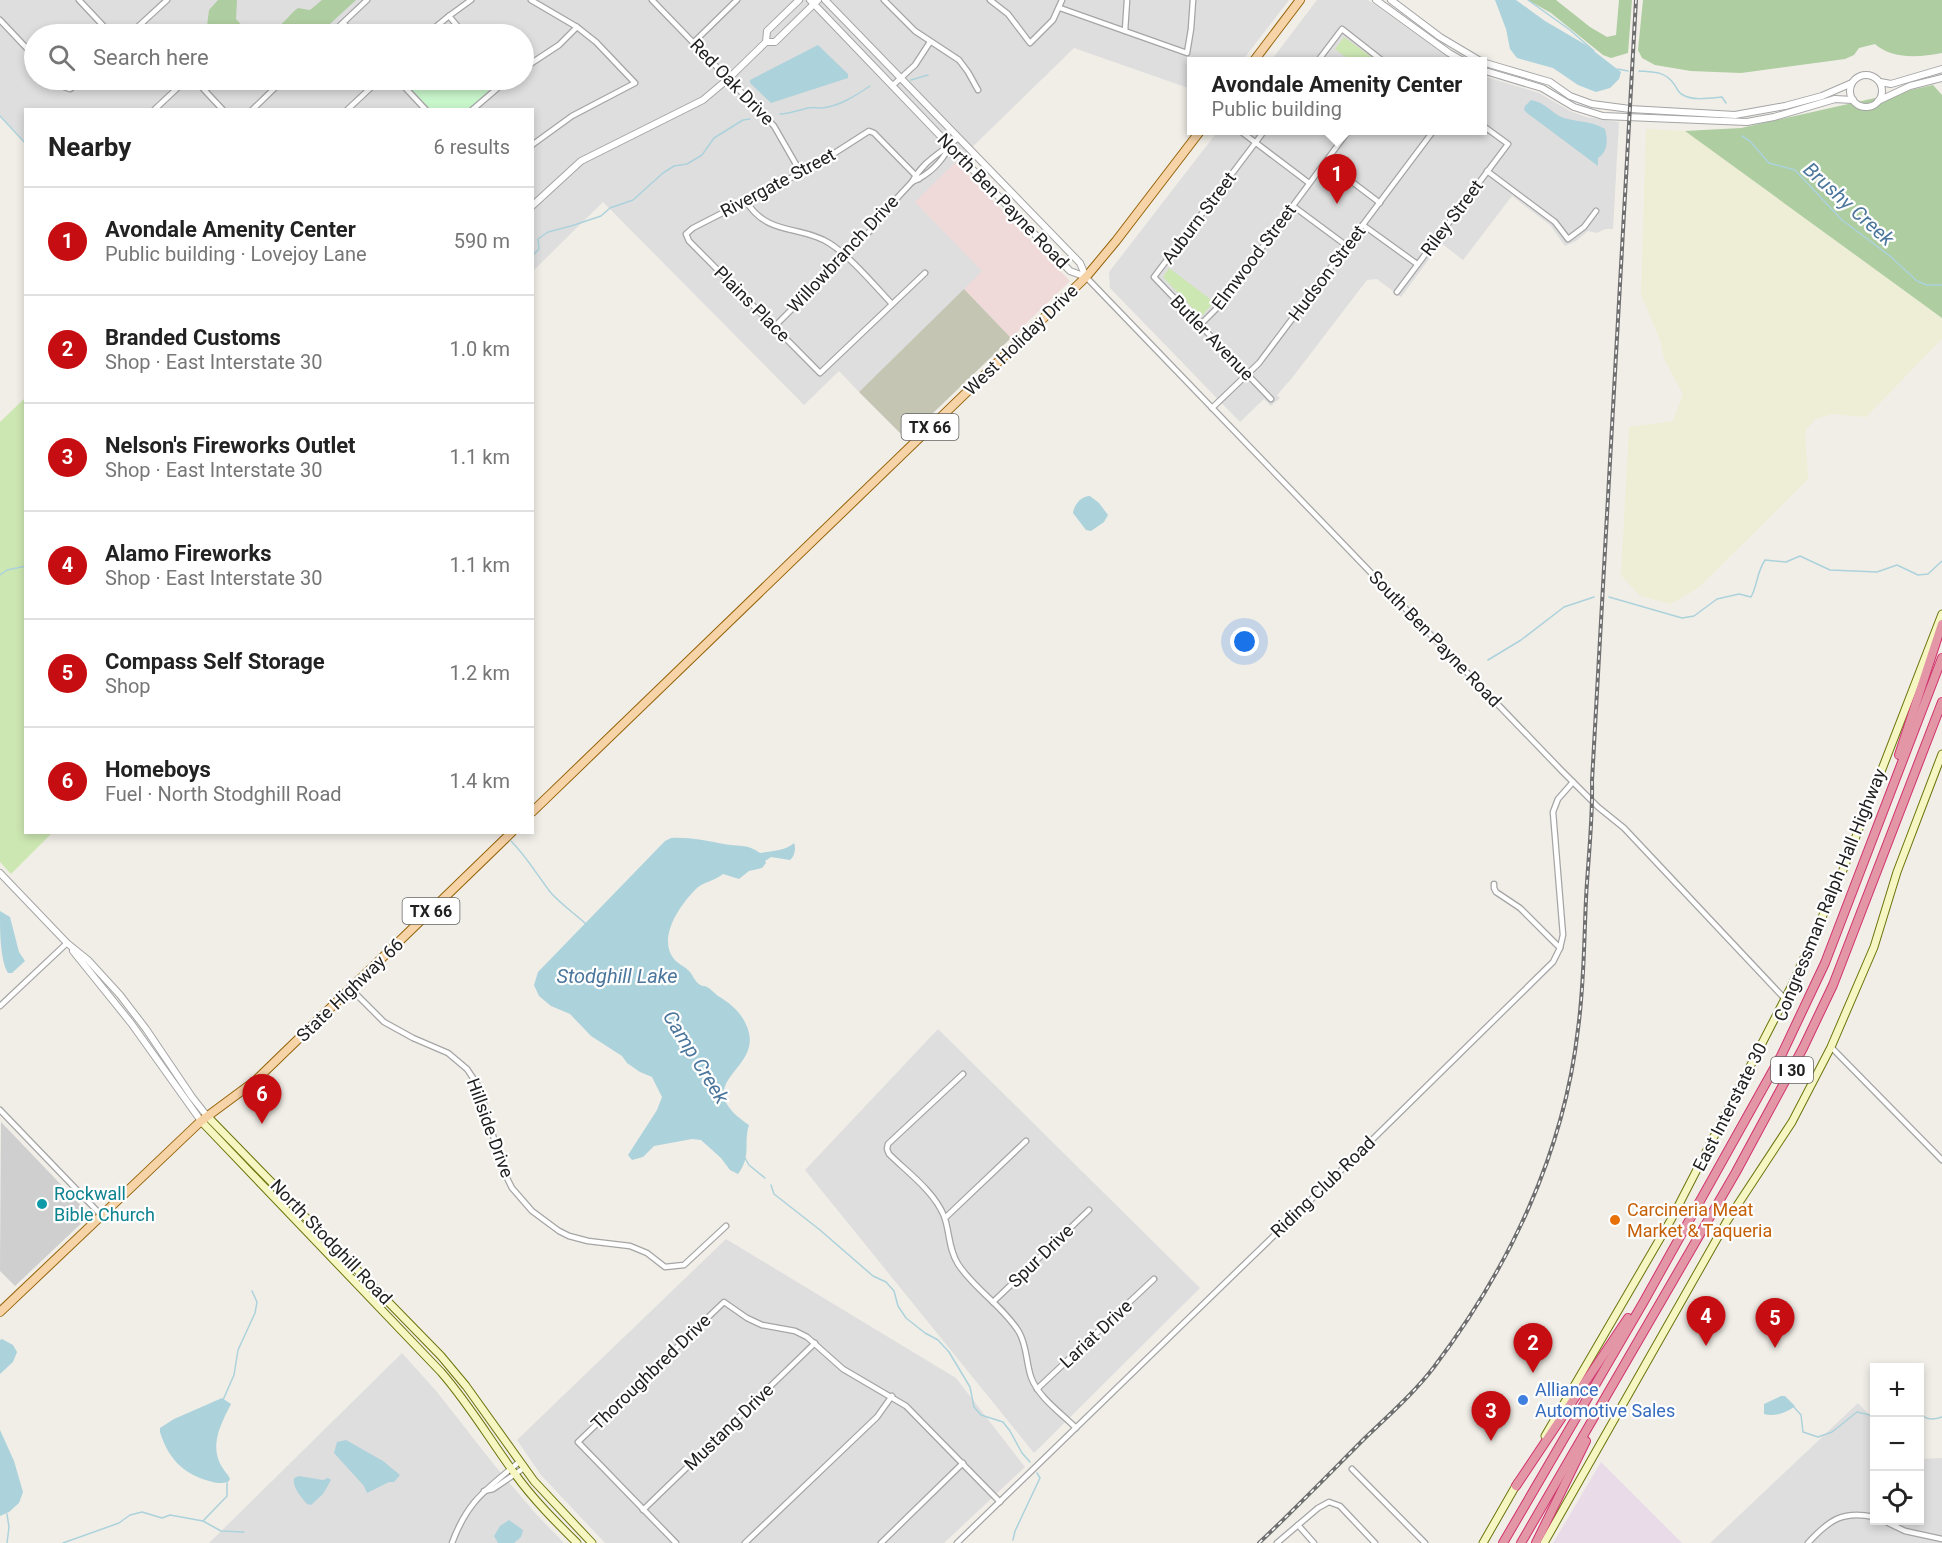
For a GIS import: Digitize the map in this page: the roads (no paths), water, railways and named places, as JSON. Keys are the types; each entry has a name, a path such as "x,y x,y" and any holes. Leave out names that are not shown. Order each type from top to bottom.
{"highway":[{"path":"1846,907 1942,624"},
{"name":"Congressman Ralph Hall Highway","path":"1503,1543 1643,1303 1781,1056 1825,963 1942,658"},
{"name":"Congressman Ralph Hall Highway","path":"1521,1543 1736,1172 1803,1048 1833,986 1942,702"},
{"path":"1924,750 1942,714"},
{"path":"1516,1486 1630,1315 1643,1303"},
{"path":"1536,1543 1620,1371"}],"main road":[{"path":"1257,57 1300,0"},
{"name":"West Holiday Drive","path":"534,810 1086,277 1197,135"},
{"name":"East Interstate 30","path":"1483,1543 1672,1218 1785,999 1843,870 1942,614"},
{"path":"1544,1543 1727,1221 1792,1122 1831,1047 1874,947 1896,872 1942,754"},
{"name":"State Highway 66","path":"204,1118 255,1081 510,834"},
{"name":"TX 66","path":"0,1311 204,1118"},
{"name":"North Stodghill Road","path":"204,1118 441,1356 477,1401 521,1465 592,1543"},
{"name":"North Stodghill Road","path":"204,1118 459,1392 513,1471 547,1512 577,1543"}],"street":[{"path":"79,0 102,24"},
{"path":"142,24 167,0"},
{"path":"343,23 367,0"},
{"path":"439,24 471,0"},
{"path":"531,0 577,27 596,42 635,83 626,90 572,116 534,144"},
{"name":"Red Oak Drive","path":"652,0 774,126 801,172"},
{"path":"694,42 737,0"},
{"path":"534,204 582,161 703,100 766,42 767,31 799,0"},
{"name":"North Ben Payne Road","path":"825,0 1080,263 1086,277"},
{"path":"884,0 910,27 959,60 978,90"},
{"path":"990,0 1012,19 1030,43 1048,26 1062,0"},
{"path":"1125,31 1127,0"},
{"path":"1059,8 1187,53 1193,0"},
{"path":"1376,0 1456,57"},
{"path":"1391,0 1440,37 1473,57"},
{"path":"766,42 775,42 814,1"},
{"name":"North Ben Payne Road","path":"814,1 892,86 1070,271 1086,277"},
{"path":"449,16 456,24"},
{"path":"0,20 24,45"},
{"path":"534,61 559,45 577,27"},
{"path":"1321,57 1342,29 1378,57"},
{"path":"892,86 915,65 930,42"},
{"path":"1487,63 1550,82 1570,96 1592,104 1630,109 1735,115 1758,112 1822,96 1866,75 1880,82 1891,84 1942,69"},
{"path":"1487,72 1542,88 1574,107 1603,116 1747,122 1774,117 1835,99 1853,100 1863,106 1873,105 1910,86 1942,78"},
{"path":"1852,82 1850,93 1853,100"},
{"path":"1878,102 1882,92 1880,82"},
{"path":"156,108 175,90"},
{"path":"204,90 221,108"},
{"path":"254,108 273,90"},
{"path":"349,108 368,90"},
{"path":"407,90 424,108"},
{"path":"474,108 493,90"},
{"name":"Riley Street","path":"1397,292 1508,144 1487,129"},
{"name":"Rivergate Street","path":"686,234 693,228 840,151 869,131 874,133 917,177"},
{"path":"1246,135 1310,183"},
{"name":"Auburn Street","path":"1154,277 1262,135"},
{"name":"Elmwood Street","path":"1200,326 1218,307 1345,135"},
{"name":"Hudson Street","path":"1212,408 1259,363 1430,135"},
{"name":"Willowbranch Drive","path":"917,177 926,176 942,160 958,138"},
{"name":"Willowbranch Drive","path":"774,327 871,230 917,177 919,170 935,154 950,146"},
{"path":"1326,162 1380,202"},
{"path":"1488,171 1555,222 1568,239 1584,227 1596,211"},
{"path":"746,201 755,213 773,225 817,237 832,244 892,304 925,273"},
{"path":"1293,206 1347,246"},
{"path":"1591,218 1596,222"},
{"path":"1031,231 1040,222"},
{"path":"1363,225 1417,264"},
{"name":"Plains Place","path":"686,234 689,241 820,373 892,304"},
{"name":"South Ben Payne Road","path":"1086,277 1573,782 1598,807 1624,828 1785,999"},
{"name":"Butler Avenue","path":"1154,277 1271,399"},
{"path":"1560,948 1563,935 1554,812 1558,799 1573,782"},
{"name":"North Stodghill Road","path":"0,873 67,943 85,969 131,1023 204,1118"},
{"path":"1494,884 1496,892 1520,908 1560,948"},
{"path":"0,1006 67,943"},
{"name":"Riding Club Road","path":"957,1543 1553,962 1560,948"},
{"name":"Hillside Drive","path":"351,988 384,1022 448,1053 467,1069 479,1088 503,1170 512,1188 532,1211 554,1228 569,1236 588,1241 630,1245 647,1253 665,1267 684,1265 726,1226"},
{"path":"1831,1047 1942,1160"},
{"path":"963,1074 888,1144 887,1149 889,1154 932,1197 945,1218 952,1253 959,1266 1020,1333 1028,1369 1038,1389 1076,1428"},
{"path":"0,1110 101,1215"},
{"path":"945,1218 1026,1141"},
{"name":"Spur Drive","path":"993,1302 1089,1210"},
{"name":"Lariat Drive","path":"1038,1389 1155,1278"},
{"name":"Thoroughbred Drive","path":"643,1510 578,1442 724,1302 762,1325 795,1331 815,1343"},
{"path":"815,1343 843,1369 892,1396 917,1415 1000,1502"},
{"name":"Mustang Drive","path":"643,1510 815,1343"},
{"path":"745,1543 877,1417 892,1396"},
{"path":"881,1543 963,1463"},
{"path":"452,1543 464,1516 484,1491 521,1465"},
{"path":"1352,1469 1425,1543"},
{"path":"1277,1543 1318,1508 1325,1503 1332,1502 1340,1506 1375,1543"},
{"path":"643,1510 676,1543"},
{"path":"1808,1543 1828,1523 1838,1518 1851,1515 1870,1517"},
{"path":"1298,1525 1314,1543"},
{"path":"1891,1525 1905,1531 1942,1539"}],"water":[{"path":"1495,0 1516,0 1545,21 1586,45 1621,72 1619,79 1610,88 1596,92 1578,85 1553,68 1517,58 1510,49 1506,29"},
{"path":"818,45 848,74 848,78 771,103 750,83 750,80"},
{"path":"1531,100 1564,118 1590,123 1605,129 1606,145 1604,152 1598,158 1598,166 1527,113 1524,110 1525,106"},
{"path":"1090,496 1108,515 1104,522 1091,531 1086,530 1073,513 1079,502"},
{"name":"Stodghill Lake","path":"671,838 746,847 760,853 782,849 794,843 795,845 794,854 790,860 771,857 765,861 762,868 749,871 739,879 723,874 698,887 677,913 669,932 669,951 674,959 690,972 697,983 706,986 733,1007 741,1016 749,1033 749,1046 744,1058 725,1088 725,1098 732,1111 749,1125 745,1161 738,1174 730,1170 721,1158 701,1140 692,1139 654,1146 643,1157 632,1160 628,1155 657,1110 662,1097 652,1077 640,1072 627,1063 622,1056 591,1036 570,1014 551,1006 539,996 534,985 538,972 665,841"},
{"path":"0,911 10,917 19,952 25,961 12,973 8,973 3,960"},
{"path":"0,1340 13,1345 17,1352 13,1362 0,1374"},
{"path":"1785,1396 1795,1406 1780,1414 1764,1414 1764,1404"},
{"path":"222,1398 231,1404 216,1443 218,1459 230,1479 228,1482 220,1483 200,1478 178,1464 167,1450 160,1428 174,1419"},
{"path":"0,1430 14,1461 23,1492 19,1503 0,1516"},
{"path":"346,1440 383,1461 400,1475 394,1482 389,1482 367,1493 364,1486 334,1453 337,1442"},
{"path":"299,1476 331,1480 323,1494 311,1505 307,1504 296,1488 294,1478"},
{"path":"509,1520 523,1530 521,1537 514,1543 498,1543 494,1536 500,1526"}],"waterway":[{"name":"Brushy Creek","path":"1528,0 1570,30 1594,51"},
{"name":"Brushy Creek","path":"1618,69 1628,71"},
{"name":"Brushy Creek","path":"1639,71 1663,74 1680,93 1687,97 1702,99 1722,97 1726,103"},
{"path":"911,80 928,75"},
{"path":"780,114 835,105 870,86"},
{"name":"Camp Creek","path":"0,116 24,142"},
{"path":"534,254 539,249 538,239 548,232 601,216 610,208 633,200 663,173 674,166 687,164 702,155 714,138 743,120 750,119"},
{"name":"Brushy Creek","path":"1742,136 1750,141 1769,163 1795,170 1842,220 1890,256 1917,281 1927,285 1942,285"},
{"path":"1609,597 1682,618 1694,616 1717,599 1739,594 1751,597 1765,560 1786,562 1800,556 1830,570 1877,572 1897,565 1918,575 1928,574 1942,561"},
{"path":"0,575 7,570 24,566"},
{"path":"1488,660 1521,640 1564,607 1594,597"},
{"name":"Camp Creek","path":"511,841 551,893 586,924"},
{"name":"Camp Creek","path":"745,1158 749,1165 765,1178"},
{"name":"Camp Creek","path":"771,1185 774,1194 873,1276 886,1282 894,1291 898,1306 906,1318 938,1340 949,1352 970,1387 974,1407 981,1415 1003,1422 1030,1462"},
{"path":"223,1400 234,1375 238,1350 255,1313 257,1302 252,1291"},
{"path":"1793,1406 1801,1415 1803,1432 1818,1437 1832,1432 1857,1412 1870,1415"},
{"path":"1924,1416 1930,1419 1942,1417"},
{"name":"Camp Creek","path":"1013,1540 1040,1478 1037,1473"},
{"path":"203,1521 227,1496 227,1483"},
{"path":"63,1543 119,1523 130,1515 142,1512 162,1518 170,1515 203,1521 221,1531 244,1532"},
{"path":"7,1514 9,1527 7,1543"}],"railway":[{"path":"1259,1543 1410,1395 1434,1367 1461,1329 1509,1249 1529,1207 1546,1164 1571,1075 1583,980 1636,0"}],"place":[{"name":"Avondale Amenity Center","path":"1337,204"},
{"name":"Homeboys","path":"262,1124"},
{"name":"Rockwall Bible Church","path":"42,1204"},
{"name":"Carcineria Meat Market & Taqueria","path":"1615,1220"},
{"name":"Alamo Fireworks","path":"1706,1346"},
{"name":"Compass Self Storage","path":"1775,1348"},
{"name":"Branded Customs","path":"1533,1373"},
{"name":"Alliance Automotive Sales","path":"1523,1400"},
{"name":"Nelson's Fireworks Outlet","path":"1491,1441"}]}
